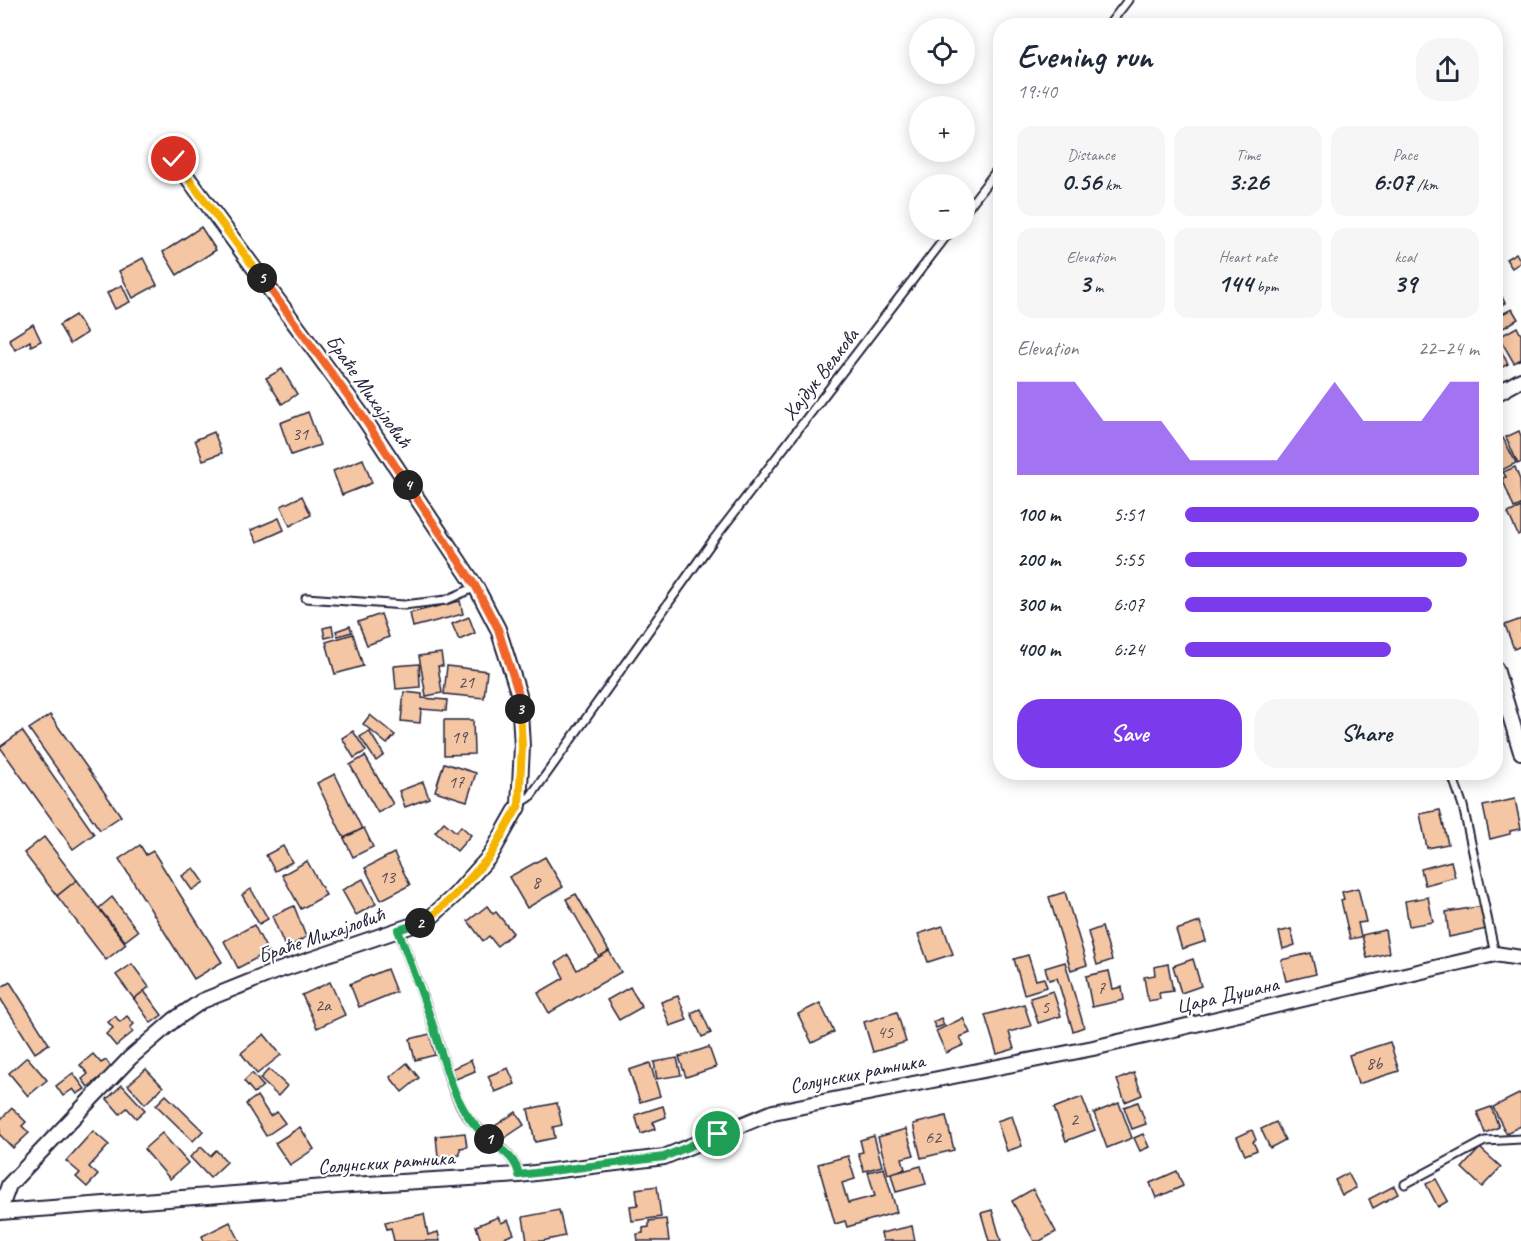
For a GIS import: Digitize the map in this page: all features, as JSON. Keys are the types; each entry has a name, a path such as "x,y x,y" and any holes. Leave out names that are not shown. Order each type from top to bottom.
{"street":[{"name":"Браће Михајловић","path":"0,1211 9,1185 130,1058 174,1020 220,993 274,972 428,920 455,895 490,856 519,805 522,747 519,695 498,629 476,587 359,411 174,159"},
{"path":"1503,390 1521,380"},
{"path":"1503,692 1521,752"},
{"name":"Цара Душана","path":"942,1078 1104,1045 1495,954 1518,954"},
{"name":"Солунских ратника","path":"0,1211 519,1175 664,1157 773,1112 942,1078"}],"lane":[{"path":"1114,18 1128,0"},
{"path":"975,199 993,175"},
{"name":"Хајдук Вељкова","path":"519,805 530,797 714,539 943,240"},
{"path":"306,598 404,605 446,600 476,587"},
{"path":"1454,780 1463,806 1495,954"},
{"path":"398,930 430,1015 454,1092 465,1114 478,1131 508,1155 517,1165 519,1175"},
{"path":"1405,1184 1485,1141 1521,1139"}],"building":[{"path":"201,227 216,250 177,275 163,252"},
{"path":"1516,253 1521,262 1512,268 1506,259"},
{"path":"143,258 157,285 133,298 119,271"},
{"path":"122,285 130,302 115,309 107,293"},
{"path":"1512,309 1518,319 1503,328 1503,314"},
{"path":"75,315 87,333 70,344 59,325"},
{"path":"33,324 41,341 31,346 30,341 15,350 9,339"},
{"path":"1517,327 1521,335 1521,359 1514,363 1503,344 1503,335"},
{"path":"1503,354 1508,364 1503,367"},
{"path":"282,369 297,394 282,404 266,378"},
{"path":"308,412 320,445 291,455 280,423"},
{"path":"1519,431 1521,462 1518,464 1506,437"},
{"path":"214,432 222,453 203,460 195,440"},
{"path":"1503,438 1516,463 1503,470"},
{"path":"363,459 372,483 342,495 333,471"},
{"path":"1515,467 1520,480 1521,505 1514,508 1503,480 1506,477 1503,472"},
{"path":"302,496 311,515 290,526 281,506"},
{"path":"1521,507 1521,533 1518,535 1508,513"},
{"path":"279,518 284,530 257,542 251,530"},
{"path":"460,601 463,614 413,627 410,613"},
{"path":"381,614 389,637 367,645 358,622"},
{"path":"469,617 475,633 459,640 452,624"},
{"path":"1521,619 1521,646 1514,649 1505,625"},
{"path":"332,626 334,636 325,638 323,628"},
{"path":"350,626 352,632 338,636 336,631"},
{"path":"353,634 363,666 335,674 326,642"},
{"path":"441,653 443,666 438,666 442,693 426,696 419,656"},
{"path":"419,664 420,687 396,689 394,666"},
{"path":"447,666 487,671 484,698 444,694"},
{"path":"404,692 422,694 422,698 447,700 446,711 421,709 420,723 401,721"},
{"path":"50,715 121,816 100,830 29,729"},
{"path":"370,715 395,735 387,744 363,724"},
{"path":"444,720 473,720 474,754 444,755"},
{"path":"22,731 94,834 73,849 0,747"},
{"path":"353,731 366,751 354,758 342,738"},
{"path":"369,731 384,755 376,761 360,737"},
{"path":"365,756 393,804 378,813 350,765"},
{"path":"444,763 476,773 467,801 435,791"},
{"path":"335,774 362,829 344,838 317,783"},
{"path":"423,782 429,798 405,807 399,791"},
{"path":"1515,799 1521,829 1490,839 1483,806"},
{"path":"1440,810 1448,844 1427,848 1420,814"},
{"path":"444,822 456,832 461,826 471,835 457,851 435,832"},
{"path":"364,828 373,847 353,857 344,838"},
{"path":"44,837 77,880 57,896 24,853"},
{"path":"140,845 146,855 153,851 222,962 194,979 119,859"},
{"path":"283,846 292,862 275,871 266,855"},
{"path":"394,853 410,885 381,900 365,868"},
{"path":"545,857 563,887 527,908 509,877"},
{"path":"307,861 326,895 301,909 282,875"},
{"path":"1451,861 1455,877 1425,885 1421,869"},
{"path":"194,868 204,882 192,890 182,876"},
{"path":"363,879 376,904 356,915 342,890"},
{"path":"77,880 126,944 106,960 57,896"},
{"path":"1358,888 1366,922 1358,923 1361,937 1350,939 1341,900 1344,899 1342,892"},
{"path":"251,889 268,919 259,924 242,895"},
{"path":"1065,892 1087,965 1071,970 1049,897"},
{"path":"576,894 609,951 599,957 566,899"},
{"path":"112,897 138,931 125,941 99,908"},
{"path":"1428,897 1433,922 1409,926 1405,901"},
{"path":"294,906 306,937 286,949 272,916"},
{"path":"487,906 493,914 496,912 513,933 497,946 489,936 483,941 468,921"},
{"path":"1483,906 1487,929 1449,937 1446,912"},
{"path":"1200,922 1206,941 1182,949 1176,930"},
{"path":"254,925 268,952 238,968 224,941"},
{"path":"943,926 953,954 928,962 918,934"},
{"path":"1102,927 1112,960 1097,965 1088,932"},
{"path":"1291,929 1295,945 1283,949 1279,932"},
{"path":"1385,930 1389,953 1367,958 1362,935"},
{"path":"609,951 621,972 549,1013 538,993 564,978 556,963 568,955 577,970"},
{"path":"1311,953 1316,974 1286,981 1281,960"},
{"path":"1028,955 1036,980 1044,978 1047,987 1024,994 1014,959"},
{"path":"1193,959 1201,986 1181,993 1173,966"},
{"path":"1065,962 1084,1027 1073,1031 1057,978 1049,980 1045,968"},
{"path":"132,964 149,987 134,999 116,975"},
{"path":"1168,964 1173,991 1159,993 1160,999 1148,1001 1144,977 1155,975 1154,967"},
{"path":"387,969 396,992 359,1007 350,984"},
{"path":"1109,971 1113,989 1122,987 1124,1000 1092,1007 1086,976"},
{"path":"10,982 49,1044 35,1053 0,998 0,988"},
{"path":"330,982 345,1015 317,1028 302,995"},
{"path":"630,987 642,1007 619,1020 607,1000"},
{"path":"144,991 162,1015 151,1023 134,999"},
{"path":"1053,991 1061,1016 1038,1023 1030,998"},
{"path":"678,996 687,1020 670,1026 661,1002"},
{"path":"820,1003 834,1032 812,1043 798,1014"},
{"path":"1024,1004 1031,1026 1009,1032 1014,1049 997,1054 985,1015"},
{"path":"700,1009 711,1033 702,1037 691,1013"},
{"path":"897,1012 906,1042 873,1052 864,1022"},
{"path":"115,1016 120,1022 127,1016 134,1024 130,1028 133,1032 116,1046 106,1034 113,1028 108,1022"},
{"path":"941,1018 944,1025 936,1028 933,1022"},
{"path":"963,1018 970,1033 960,1037 964,1045 946,1053 936,1031"},
{"path":"264,1034 281,1055 257,1074 241,1053"},
{"path":"430,1034 435,1055 415,1060 410,1039"},
{"path":"1390,1042 1399,1071 1358,1084 1349,1055"},
{"path":"709,1047 716,1067 686,1077 679,1057"},
{"path":"93,1054 101,1063 106,1060 112,1068 88,1087 82,1079 88,1074 80,1065"},
{"path":"27,1057 47,1080 28,1096 9,1073"},
{"path":"677,1058 681,1075 657,1079 654,1062"},
{"path":"471,1060 475,1071 456,1079 451,1069"},
{"path":"407,1063 419,1078 402,1092 390,1077"},
{"path":"650,1063 660,1096 640,1102 629,1070"},
{"path":"508,1068 515,1084 495,1092 488,1076"},
{"path":"146,1069 163,1087 145,1104 128,1085"},
{"path":"269,1069 287,1086 278,1096 260,1079"},
{"path":"73,1073 85,1089 77,1094 73,1089 63,1096 56,1086"},
{"path":"252,1073 263,1086 254,1093 244,1081"},
{"path":"1134,1073 1142,1095 1125,1102 1117,1080"},
{"path":"122,1085 145,1110 136,1118 127,1108 120,1114 107,1099"},
{"path":"1521,1093 1521,1126 1506,1133 1493,1107"},
{"path":"166,1095 203,1131 193,1141 156,1105"},
{"path":"257,1096 270,1116 277,1112 285,1123 266,1136 246,1104"},
{"path":"1082,1097 1095,1130 1066,1141 1054,1108"},
{"path":"1138,1102 1146,1124 1132,1129 1124,1107"},
{"path":"557,1103 562,1125 553,1127 555,1138 535,1142 528,1109"},
{"path":"1119,1103 1132,1138 1107,1148 1094,1113"},
{"path":"663,1106 666,1117 653,1122 655,1129 641,1134 635,1115"},
{"path":"1491,1107 1499,1127 1485,1133 1477,1112"},
{"path":"12,1108 26,1122 22,1126 29,1133 13,1148 0,1135 0,1120"},
{"path":"516,1112 524,1125 503,1139 495,1126"},
{"path":"946,1116 954,1150 921,1158 913,1124"},
{"path":"1012,1116 1022,1146 1007,1151 997,1121"},
{"path":"1276,1122 1285,1140 1270,1148 1261,1129"},
{"path":"300,1127 314,1149 290,1165 275,1143"},
{"path":"906,1129 914,1155 902,1158 905,1169 888,1174 878,1137"},
{"path":"1252,1130 1256,1140 1253,1142 1257,1150 1245,1155 1237,1137"},
{"path":"93,1131 109,1145 89,1167 98,1175 87,1187 76,1177 80,1173 66,1161"},
{"path":"162,1133 188,1163 170,1179 144,1149"},
{"path":"465,1133 467,1147 460,1148 460,1155 438,1157 436,1136"},
{"path":"1143,1134 1149,1147 1140,1151 1134,1138"},
{"path":"874,1136 882,1166 864,1171 858,1153 863,1152 860,1140"},
{"path":"201,1147 210,1156 216,1150 227,1162 210,1178 190,1157"},
{"path":"1480,1148 1501,1167 1482,1187 1462,1168"},
{"path":"848,1156 855,1179 842,1183 848,1203 875,1196 868,1172 884,1168 897,1212 847,1227 845,1221 835,1224 818,1164"},
{"path":"921,1166 926,1184 896,1192 891,1174"},
{"path":"1177,1171 1183,1186 1156,1198 1150,1183"},
{"path":"1348,1173 1356,1188 1342,1195 1335,1180"},
{"path":"1436,1179 1448,1201 1438,1207 1426,1184"},
{"path":"657,1186 661,1217 632,1221 630,1206 638,1205 636,1189"},
{"path":"1394,1186 1398,1194 1373,1208 1369,1199"},
{"path":"1033,1189 1056,1232 1040,1241 1034,1241 1012,1201"},
{"path":"559,1210 565,1236 542,1241 527,1241 523,1217"},
{"path":"992,1210 1001,1241 989,1241 981,1213"},
{"path":"424,1214 428,1235 438,1232 440,1241 394,1241 391,1228 387,1229 385,1222"},
{"path":"498,1217 501,1223 508,1220 514,1234 496,1241 481,1241 476,1226"},
{"path":"666,1219 669,1241 638,1241 637,1234 643,1233 643,1228 649,1227 649,1221"},
{"path":"230,1222 240,1241 204,1241 202,1236"},
{"path":"912,1226 915,1241 883,1241 881,1233"}],"route":[{"path":"174,159 359,411 476,587 498,629 519,695 522,747 519,805 490,856 455,895 428,920 398,930 430,1015 454,1092 465,1114 478,1131 517,1165 519,1175 664,1157 718,1134"}]}
